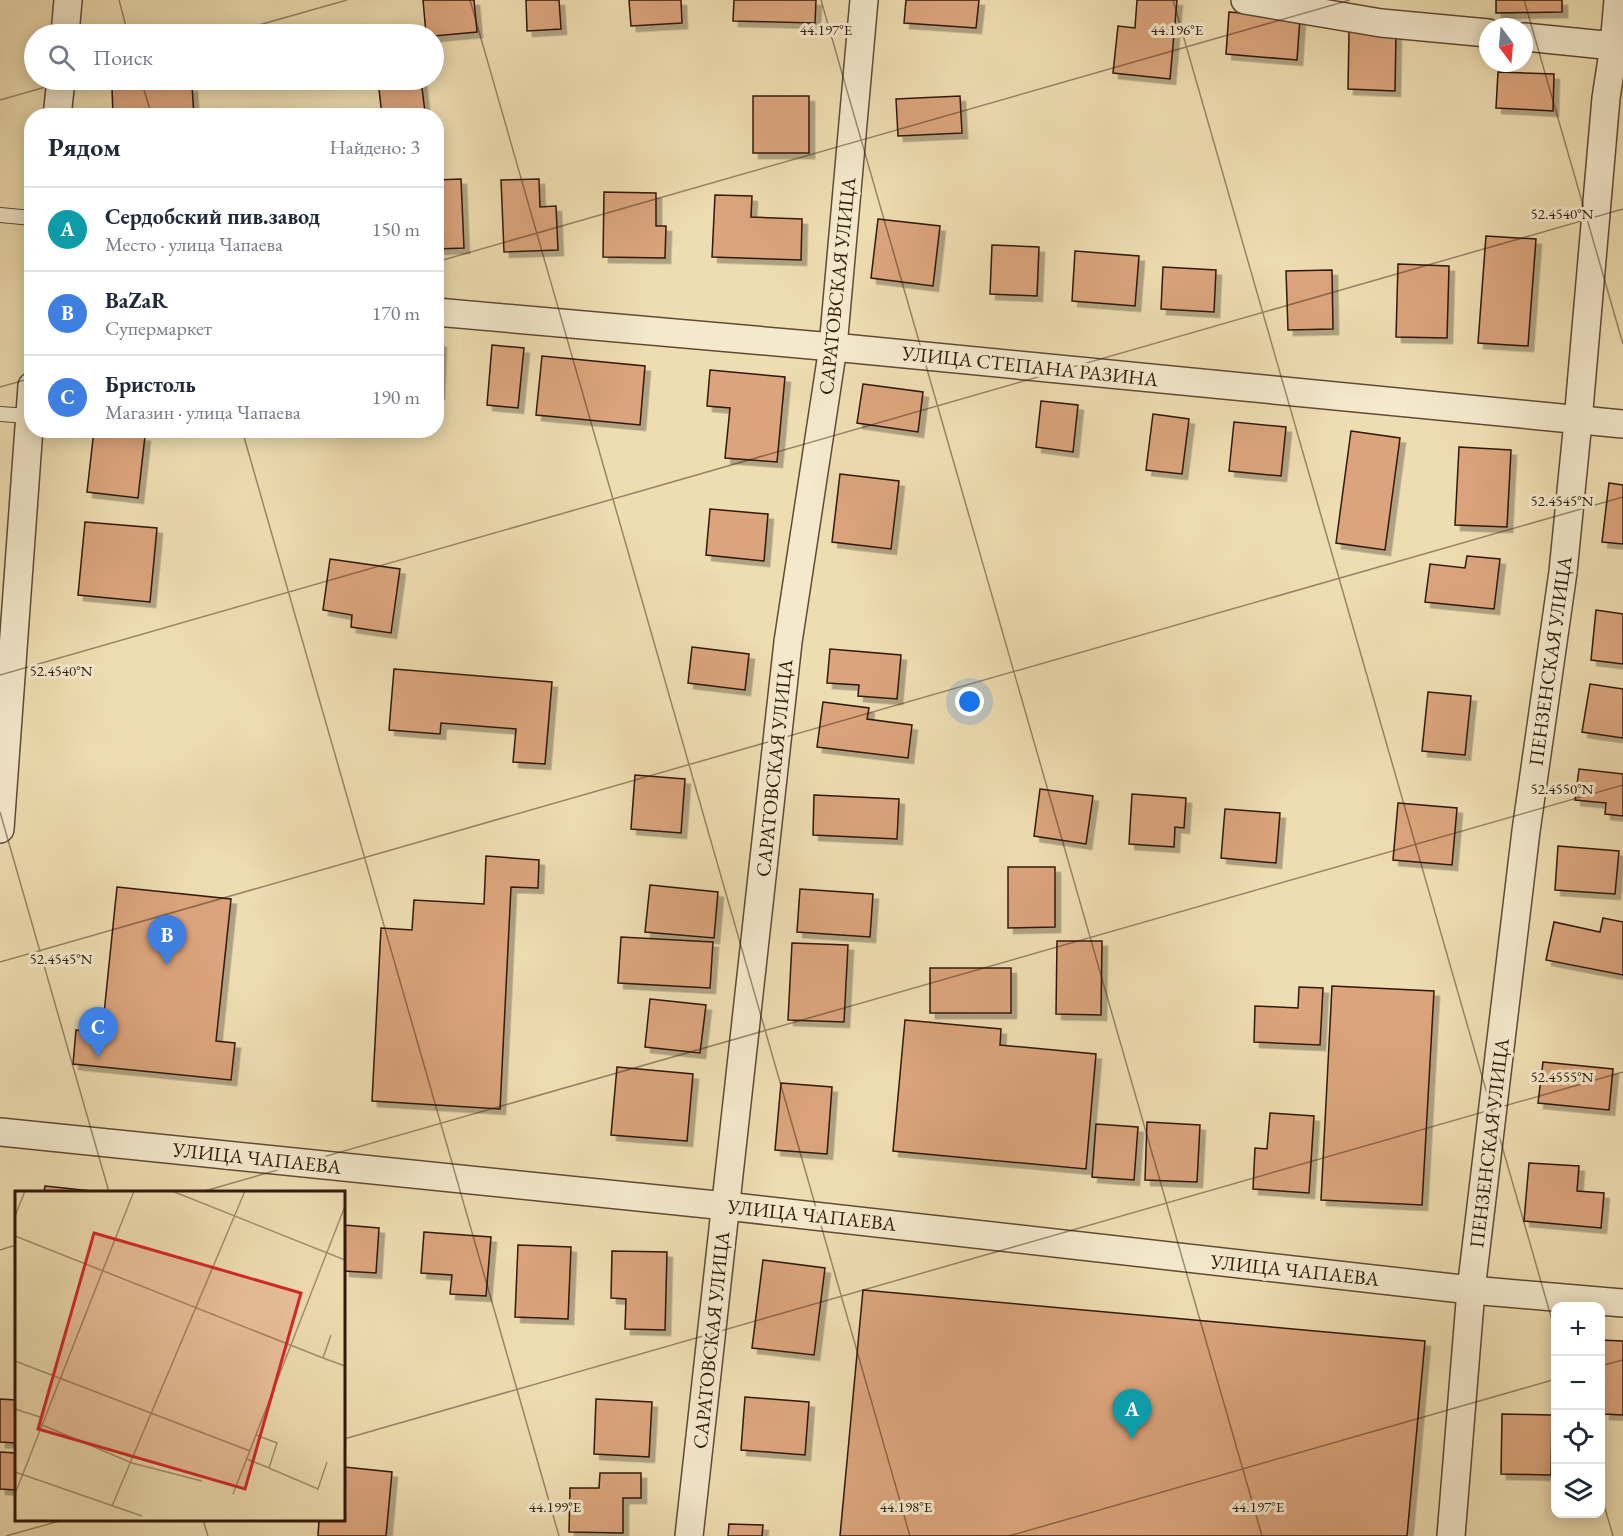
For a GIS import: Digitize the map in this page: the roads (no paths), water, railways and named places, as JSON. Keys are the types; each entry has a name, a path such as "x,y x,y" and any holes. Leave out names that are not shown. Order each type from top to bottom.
{"street":[{"path":"66,24 68,0"},
{"name":"САРАТОВСКАЯ УЛИЦА","path":"689,1536 788,642 833,347 864,0"},
{"path":"1245,0 1382,23 1479,32"},
{"name":"ПЕНЗЕНСКАЯ УЛИЦА","path":"1451,1536 1471,1290 1526,831 1563,572 1614,98 1614,46 1618,0"},
{"path":"1533,38 1614,46"},
{"path":"58,108 60,90"},
{"name":"УЛИЦА СТЕПАНА РАЗИНА","path":"444,313 833,347 1623,424"},
{"path":"0,829 27,438"},
{"name":"УЛИЦА ЧАПАЕВА","path":"0,1132 726,1206 1471,1290 1623,1303"}],"lane":[{"path":"0,215 24,217"},
{"path":"0,414 24,416"}],"place":[{"name":"BaZaR","path":"167,965"},
{"name":"Бристоль","path":"98,1057"},
{"name":"Сердобский пив.завод","path":"1132,1439"}]}
